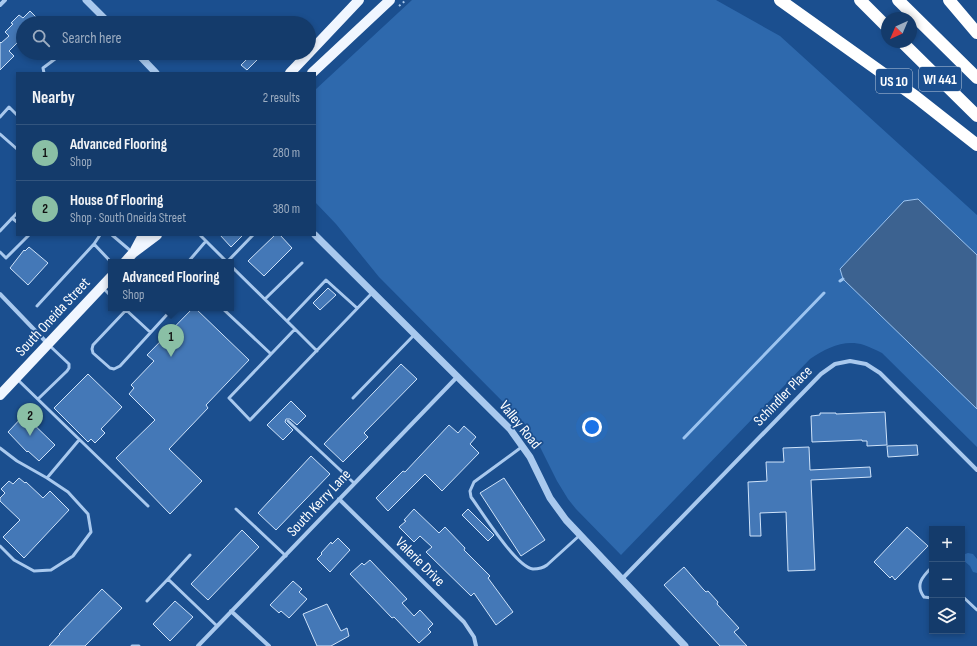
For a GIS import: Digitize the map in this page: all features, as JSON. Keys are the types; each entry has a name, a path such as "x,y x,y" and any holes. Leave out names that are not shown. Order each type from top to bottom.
{"highway":[{"name":"US 10","path":"780,0 916,97 977,145"},
{"path":"860,0 881,21"},
{"path":"898,0 977,78"},
{"path":"949,0 977,33"},
{"name":"WI 441","path":"908,48 977,116"}],"main road":[{"path":"316,45 359,0"},
{"path":"313,72 390,0"},
{"path":"291,72 302,60"},
{"path":"133,253 142,236"},
{"path":"128,259 133,253 156,236"},
{"name":"South Oneida Street","path":"0,395 108,280"}],"street":[{"path":"0,5 5,0"},
{"path":"86,0 101,16"},
{"path":"143,60 152,71"},
{"name":"Valley Road","path":"316,236 510,429 530,457 550,498 566,520 621,580 685,646"},
{"path":"0,294 48,344"},
{"name":"Schindler Place","path":"621,580 821,374 835,364 850,361 866,364 880,373 977,470"},
{"name":"South Kerry Lane","path":"198,646 457,377"},
{"name":"Valerie Drive","path":"339,499 464,622 474,637 476,646"},
{"path":"231,611 269,646"}],"lane":[{"path":"44,72 43,68 54,60"},
{"path":"0,117 9,107 16,114"},
{"path":"0,134 16,148"},
{"path":"0,231 16,214"},
{"path":"12,218 16,221"},
{"path":"0,252 6,258 28,236"},
{"path":"37,306 94,244 99,236"},
{"path":"113,236 133,253"},
{"path":"201,236 224,259"},
{"path":"230,259 252,236"},
{"path":"191,259 206,242"},
{"path":"94,244 108,259"},
{"path":"265,299 302,262"},
{"path":"234,269 317,351"},
{"path":"287,321 326,280 357,308"},
{"path":"102,287 108,293"},
{"path":"295,329 229,398 250,420 373,292"},
{"path":"124,311 93,345 92,349 93,353 114,370 120,366 170,311"},
{"path":"128,311 150,332"},
{"path":"225,311 271,354"},
{"path":"353,398 415,334"},
{"path":"38,399 69,368 69,364 48,344"},
{"path":"16,378 148,506"},
{"path":"288,421 354,483"},
{"path":"47,478 79,440"},
{"path":"523,446 474,482 470,491 471,497 511,552 523,565 532,569 542,568 547,565 580,535"},
{"path":"0,448 17,461 68,492 88,514 91,532 73,556 51,570 34,571 14,560 0,546"},
{"path":"236,509 286,556"},
{"path":"147,601 190,555"},
{"path":"929,570 920,580 920,591 924,597 929,598"},
{"path":"168,579 217,626"},
{"path":"964,598 977,610"},
{"path":"132,646 139,646"}],"path":[{"path":"394,10 406,0"}],"shaded area":[{"path":"412,0 716,0 780,36 977,215 977,447 882,353 857,343 843,344 829,348 810,359 621,555 568,499 557,481 537,441 525,424 379,277 336,224 316,203 316,89"},
{"path":"918,199 977,255 977,409 843,279 840,269 904,201"},
{"path":"965,554 973,554 977,559 977,573 973,572 970,566 965,562"}],"building":[{"path":"30,11 35,16 25,16"},
{"path":"16,18 16,44 9,51 14,56 0,70 0,42 1,43 9,36 5,32 13,24 11,23"},
{"path":"246,60 257,60 247,70 241,65"},
{"path":"221,236 242,236 231,247"},
{"path":"274,236 281,236 292,248 264,276 248,261"},
{"path":"29,247 48,263 28,285 10,268 24,250 25,251"},
{"path":"328,288 336,295 320,310 313,303"},
{"path":"190,311 198,311 249,360 206,405 208,408 169,449 202,481 170,514 116,458 155,420 129,394 134,388 131,385 154,361 147,355"},
{"path":"401,364 417,379 364,433 368,437 343,462 324,444"},
{"path":"88,374 122,407 101,429 105,433 95,443 91,439 88,442 54,408"},
{"path":"291,401 306,416 297,425 290,419 286,419 285,422 293,430 283,440 267,425"},
{"path":"885,412 887,445 867,446 867,441 862,440 812,442 811,416 820,415 820,413 836,414"},
{"path":"24,415 55,445 39,461 28,451 27,452 8,432"},
{"path":"449,425 458,433 464,426 476,437 470,444 479,453 442,491 425,474 388,511 376,498 403,471 405,472"},
{"path":"917,445 918,455 888,457 887,446"},
{"path":"809,447 810,470 870,467 871,477 811,480 815,570 788,571 786,512 760,513 761,536 750,536 748,482 767,481 766,462 784,462 783,448"},
{"path":"311,456 330,474 276,530 258,513"},
{"path":"19,478 25,483 26,482 43,498 50,491 69,510 24,558 3,537 20,520 0,501 0,498 5,493 1,489 9,481 13,484"},
{"path":"504,478 545,540 521,556 480,493"},
{"path":"414,509 439,533 445,527 465,548 464,550 490,576 488,578 513,612 496,625 474,593 471,596 426,552 432,547 420,536 414,542 399,527 406,521 404,520"},
{"path":"468,509 494,535 488,541 462,515"},
{"path":"907,527 928,546 895,580 892,576 890,578 874,562"},
{"path":"242,530 259,547 208,600 191,584"},
{"path":"338,538 350,550 330,572 317,559 331,542 332,544"},
{"path":"370,560 407,599 402,603 414,616 420,610 433,624 428,629 431,632 419,643 394,617 392,618 350,574 362,563 364,565"},
{"path":"684,567 703,589 706,592 708,591 718,602 717,604 739,628 734,632 747,646 720,646 664,585"},
{"path":"293,581 302,589 299,592 307,599 289,618 281,611 279,613 270,605"},
{"path":"102,589 122,608 85,646 49,646 59,634"},
{"path":"175,601 193,617 170,641 153,624"},
{"path":"327,604 341,631 347,628 349,636 331,646 317,646 303,614"}],"waterway":[{"path":"684,438 824,293"}],"place":[{"name":"Advanced Flooring","path":"171,357"},
{"name":"House Of Flooring","path":"30,436"}]}
